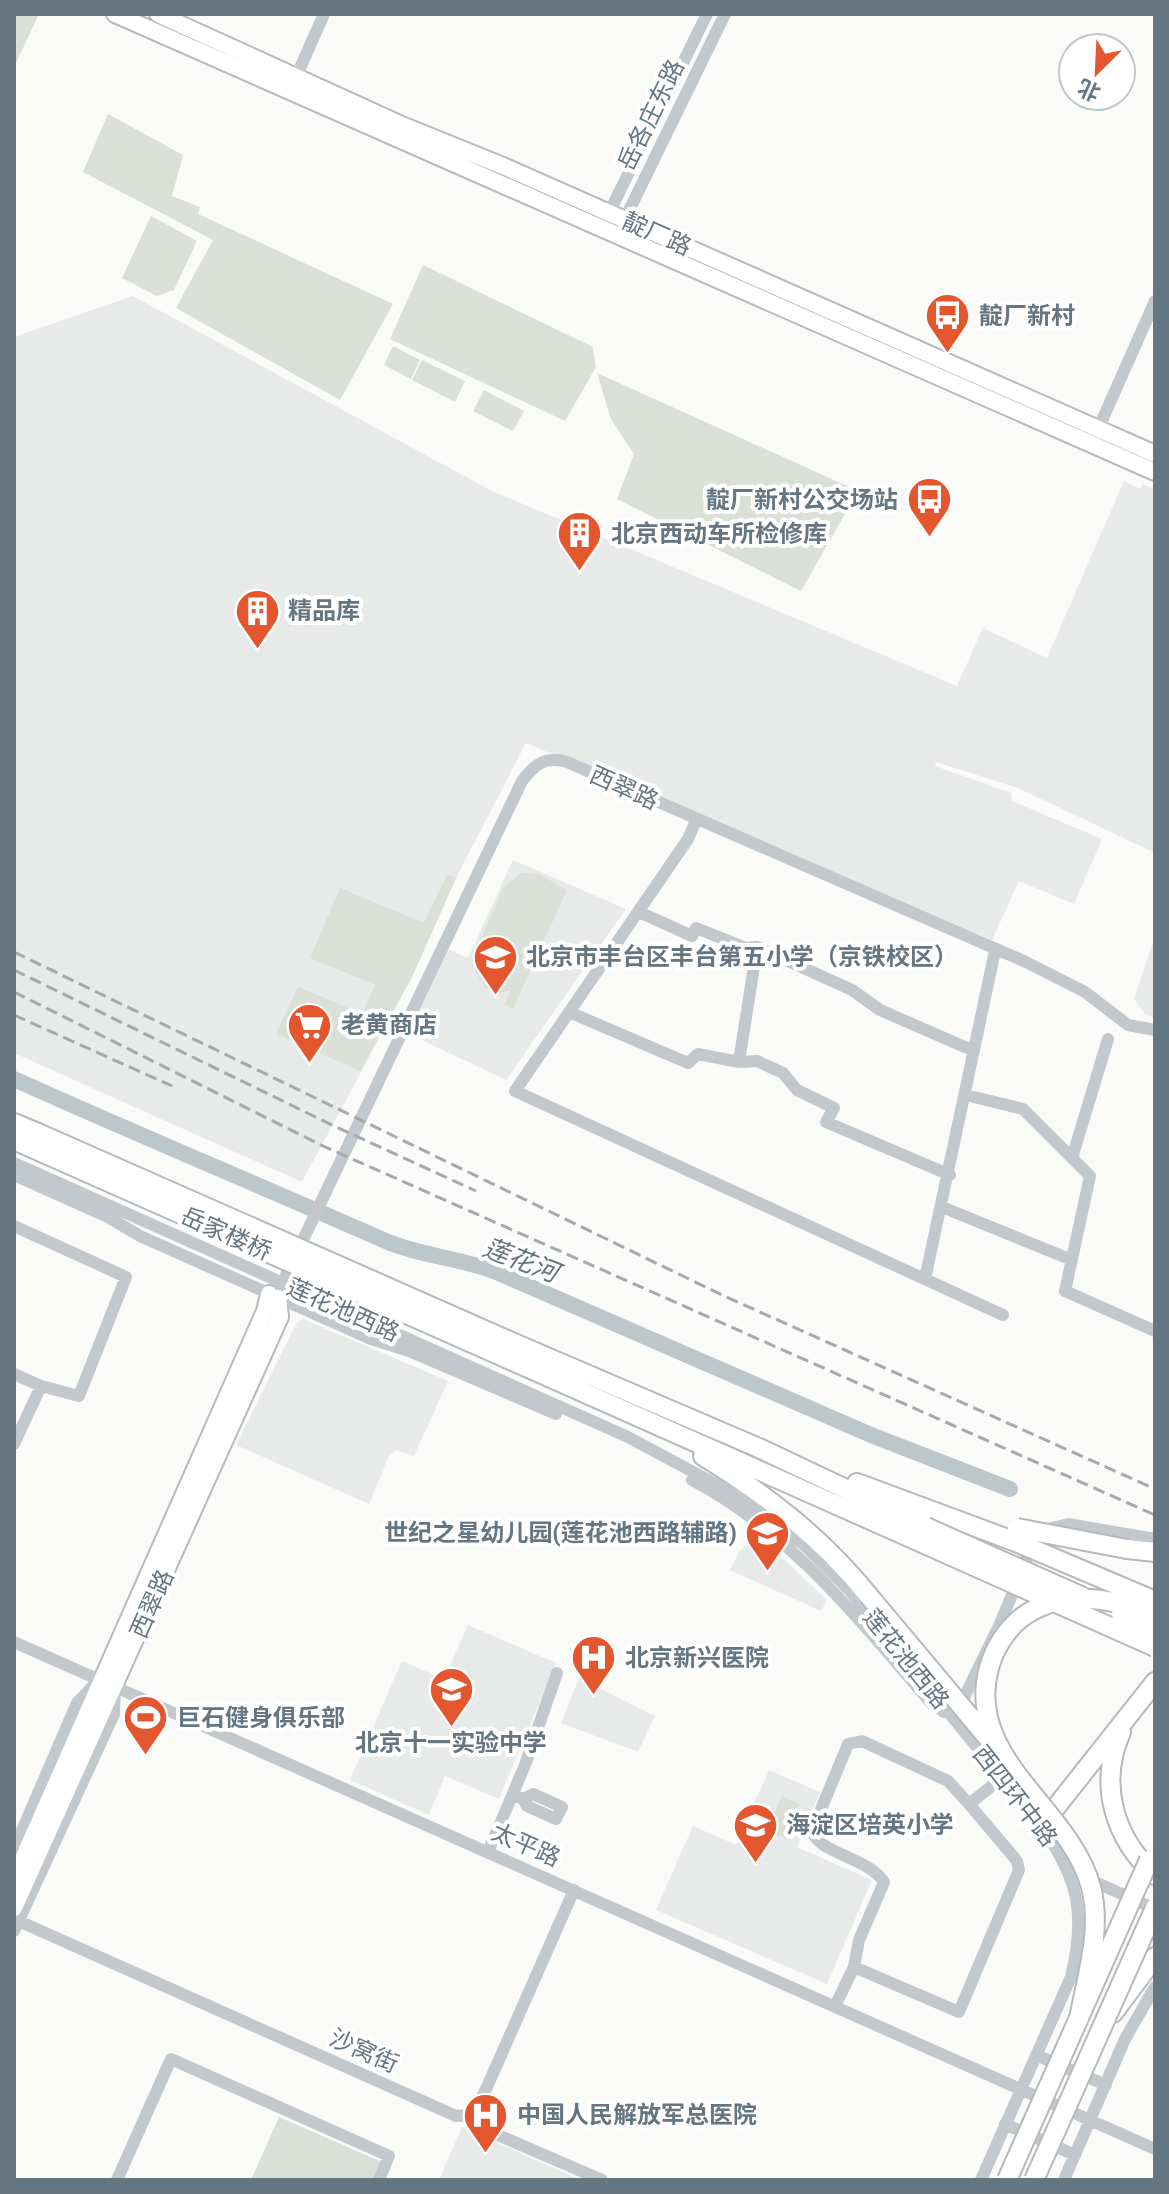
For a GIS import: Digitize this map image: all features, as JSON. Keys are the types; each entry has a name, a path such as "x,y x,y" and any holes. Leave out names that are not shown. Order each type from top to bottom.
{"highway":[{"path":"14,1123 35,1141"},
{"path":"14,1140 35,1141"},
{"name":"岳家楼桥","path":"35,1141 511,1351"},
{"path":"511,1351 639,1417 1155,1629"},
{"path":"511,1351 759,1448 949,1516 1017,1535 1155,1552"},
{"path":"639,1417 781,1507 814,1536 869,1596 1004,1768 1073,1844 1091,1886 1095,1933 1079,2019"},
{"path":"759,1448 923,1535 1155,1647"},
{"path":"1017,1535 1155,1601"},
{"path":"1004,1768 989,1719 986,1679 991,1660 1009,1630 1038,1608 1077,1598 1123,1603 1155,1614"},
{"path":"1041,1826 1150,1689"},
{"path":"1007,2180 1153,1861 1127,1844 1111,1799 1113,1755 1132,1711"},
{"path":"1034,2180 1155,1909"},
{"path":"1102,2028 1155,1957"}],"main road":[{"path":"115,14 613,224 1095,437 1155,472"},
{"name":"靛厂路","path":"158,14 297,75 613,224"},
{"path":"1095,437 1155,454"},
{"name":"西翠路","path":"14,1879 280,1317 276,1291"},
{"name":"西翠路","path":"15,1920 108,1682"}],"street":[{"path":"297,75 324,14"},
{"name":"岳各庄东路","path":"613,224 707,14"},
{"name":"岳各庄东路","path":"613,224 725,14"},
{"path":"1095,437 1155,301"},
{"name":"西翠路","path":"276,1291 531,769 547,759 567,762 1057,976 1085,992 1128,1025 1155,1030"},
{"path":"696,820 688,839 515,1091 1003,1315"},
{"path":"639,912 692,936 696,928 746,948 757,947 852,990 880,1010 974,1051"},
{"path":"739,1062 757,947"},
{"path":"925,1279 950,1175 995,951"},
{"path":"569,1012 688,1063 698,1054 739,1062 757,1061 783,1073 797,1090 834,1108 826,1122 950,1175"},
{"path":"1072,1158 1108,1039"},
{"path":"966,1095 1023,1109 1090,1176 1065,1291 1155,1331"},
{"name":"莲花池西路","path":"14,1163 276,1291"},
{"name":"莲花池西路","path":"14,1175 576,1423 703,1486 750,1516 798,1555 840,1598 931,1703 954,1718"},
{"path":"942,1207 1072,1260"},
{"path":"14,1226 126,1277 79,1396 41,1386 14,1374"},
{"path":"14,1444 41,1386"},
{"path":"954,1718 999,1626 1033,1544 1044,1530 1068,1524 1155,1539"},
{"name":"太平路","path":"14,1642 1090,2121"},
{"path":"488,1852 518,1797 557,1673"},
{"path":"14,1849 77,1703 108,1682"},
{"name":"西四环中路","path":"954,1718 1004,1768 1068,1870 1079,1909 1079,1946 1071,1977 981,2180"},
{"path":"835,2006 854,1967 859,1940 884,1882 875,1868 817,1841 812,1831 848,1744 862,1741 948,1781 1017,1861 1019,1870 959,2012 854,1967"},
{"path":"969,1804 1004,1768"},
{"path":"1068,1870 1155,1909"},
{"name":"沙窝街","path":"15,1920 456,2116 469,2115 479,2105 574,1890"},
{"path":"1064,2180 1144,2001 1155,1987"},
{"path":"1036,2055 1106,2085"},
{"path":"117,2180 171,2059 389,2156 379,2180"},
{"path":"1090,2121 1155,2149"},
{"path":"1005,2124 1075,2155"},
{"path":"491,2132 602,2180"}],"shaded area":[{"path":"14,14 39,14 16,63 14,62"},
{"path":"108,114 183,155 172,196 200,207 198,214 393,304 340,400 176,308 213,240 83,172"},
{"path":"151,216 197,241 174,290 157,296 122,278"},
{"path":"423,265 593,347 596,367 565,421 390,339"},
{"path":"133,296 492,491 957,686 983,628 1047,658 1124,481 1140,489 1143,484 1155,489 1155,853 1018,788 936,762 935,766 1011,793 1012,801 1102,839 1074,904 1019,881 992,940 526,743 456,878 412,977 302,1182 14,1053 14,337"},
{"path":"393,346 420,360 411,379 384,365"},
{"path":"422,360 465,381 455,402 412,380"},
{"path":"597,373 858,491 801,591 617,499 634,454 611,419"},
{"path":"484,390 524,411 513,431 473,411"},
{"name":"北京市丰台区丰台第五小学（京铁校区）","path":"513,860 626,909 506,1080 407,1033 447,949 468,958"},
{"path":"521,873 538,874 567,890 513,1009 504,1005 511,990 499,993 485,988 471,963 503,888"},
{"path":"447,875 456,878 412,977 360,1071 276,1034 298,987 362,1014 375,985 310,958 340,888 424,923"},
{"path":"1155,936 1155,1018 1145,1014 1134,999"},
{"path":"303,1319 448,1381 414,1456 396,1450 389,1456 369,1504 236,1445 296,1324"},
{"name":"世纪之星幼儿园(莲花池西路辅路)","path":"758,1535 827,1600 821,1611 730,1570 739,1552"},
{"name":"北京十一实验中学","path":"468,1625 556,1663 499,1799 445,1776 429,1815 350,1780 402,1661 444,1679"},
{"name":"北京新兴医院","path":"579,1678 655,1716 638,1752 561,1723"},
{"name":"海淀区培英小学","path":"769,1770 820,1792 797,1847 872,1880 827,1984 656,1910 693,1826 736,1845"},
{"path":"782,1796 800,1804 786,1838 767,1831"},
{"path":"279,2117 382,2162 374,2180 251,2180"},
{"name":"中国人民解放军总医院","path":"462,2127 581,2180 439,2180"}],"waterway":[{"name":"莲花河","path":"14,1079 388,1242 494,1271 871,1435 1010,1489"}],"railway":[{"path":"14,952 722,1295 1155,1489"},
{"path":"14,970 334,1126 476,1191"},
{"path":"14,992 323,1146 1155,1515"},
{"path":"14,1015 172,1086"}],"place":[{"name":"靛厂新村","path":"948,355"},
{"name":"靛厂新村公交场站","path":"929,539"},
{"name":"北京西动车所检修库","path":"580,573"},
{"name":"精品库","path":"257,650"},
{"name":"北京市丰台区丰台第五小学（京铁校区）","path":"495,996"},
{"name":"老黄商店","path":"310,1064"},
{"name":"世纪之星幼儿园(莲花池西路辅路)","path":"768,1572"},
{"name":"北京新兴医院","path":"594,1697"},
{"name":"北京十一实验中学","path":"451,1728"},
{"name":"巨石健身俱乐部","path":"146,1757"},
{"name":"海淀区培英小学","path":"755,1864"},
{"name":"中国人民解放军总医院","path":"486,2154"}]}
